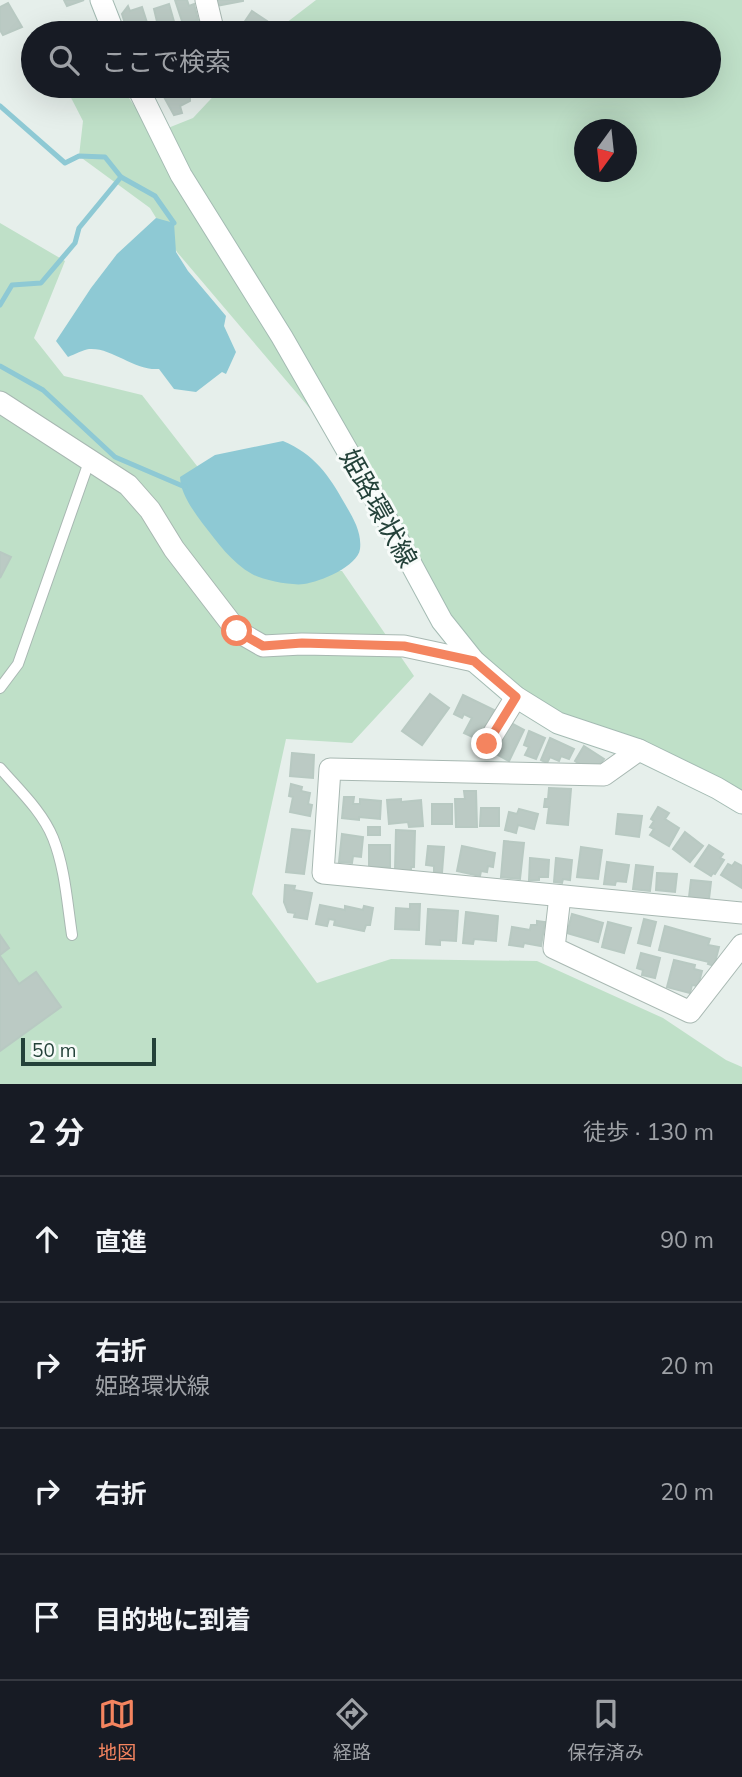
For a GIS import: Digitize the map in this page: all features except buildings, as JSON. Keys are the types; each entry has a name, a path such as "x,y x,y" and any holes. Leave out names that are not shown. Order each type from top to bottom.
{"street":[{"path":"102,0 110,21"},
{"path":"206,0 214,21"},
{"name":"姫路環状線","path":"143,98 181,175 282,337 442,621 474,661 516,697 558,723 639,750 742,803"},
{"path":"0,401 128,485 150,510 174,549 237,631 263,646 302,643 404,646 474,661"},
{"path":"487,744 516,697"},
{"path":"639,750 604,775 330,769 323,873 742,913"},
{"path":"560,896 554,948 690,1012 742,945"}],"lane":[{"path":"0,688 22,655 90,459"},
{"path":"0,768 36,810 52,835 61,859 72,934"}],"green space":[{"path":"316,0 742,0 742,798 546,726 426,600 352,458 177,252 150,208 79,156 83,121 71,98 129,98 153,134 193,118 212,98 721,98 721,21 289,21"},
{"path":"0,223 65,261 34,338 64,376 142,395 197,466 221,532 265,571 342,571 414,676 352,743 286,739 252,894 317,983 391,959 537,961 663,1018 726,1060 742,1067 742,1084 0,1084"}],"water":[{"path":"156,218 174,223 176,252 188,271 226,316 224,326 236,352 226,374 222,372 196,392 174,389 159,369 150,369 98,349 89,349 68,357 56,341 117,254"},
{"path":"283,441 304,452 327,475 351,515 360,537 358,555 346,567 328,577 304,584 263,578 238,564 219,545 195,513 181,484 180,477 215,455"}],"waterway":[{"path":"0,106 65,163 79,156 105,157 121,177 155,196 174,223"},
{"path":"0,305 12,285 41,283 75,243 79,228 121,177"},
{"path":"0,366 43,390 115,457 185,487"}],"route":[{"path":"237,631 263,646 302,643 404,646 474,661 516,697 487,744"}]}
